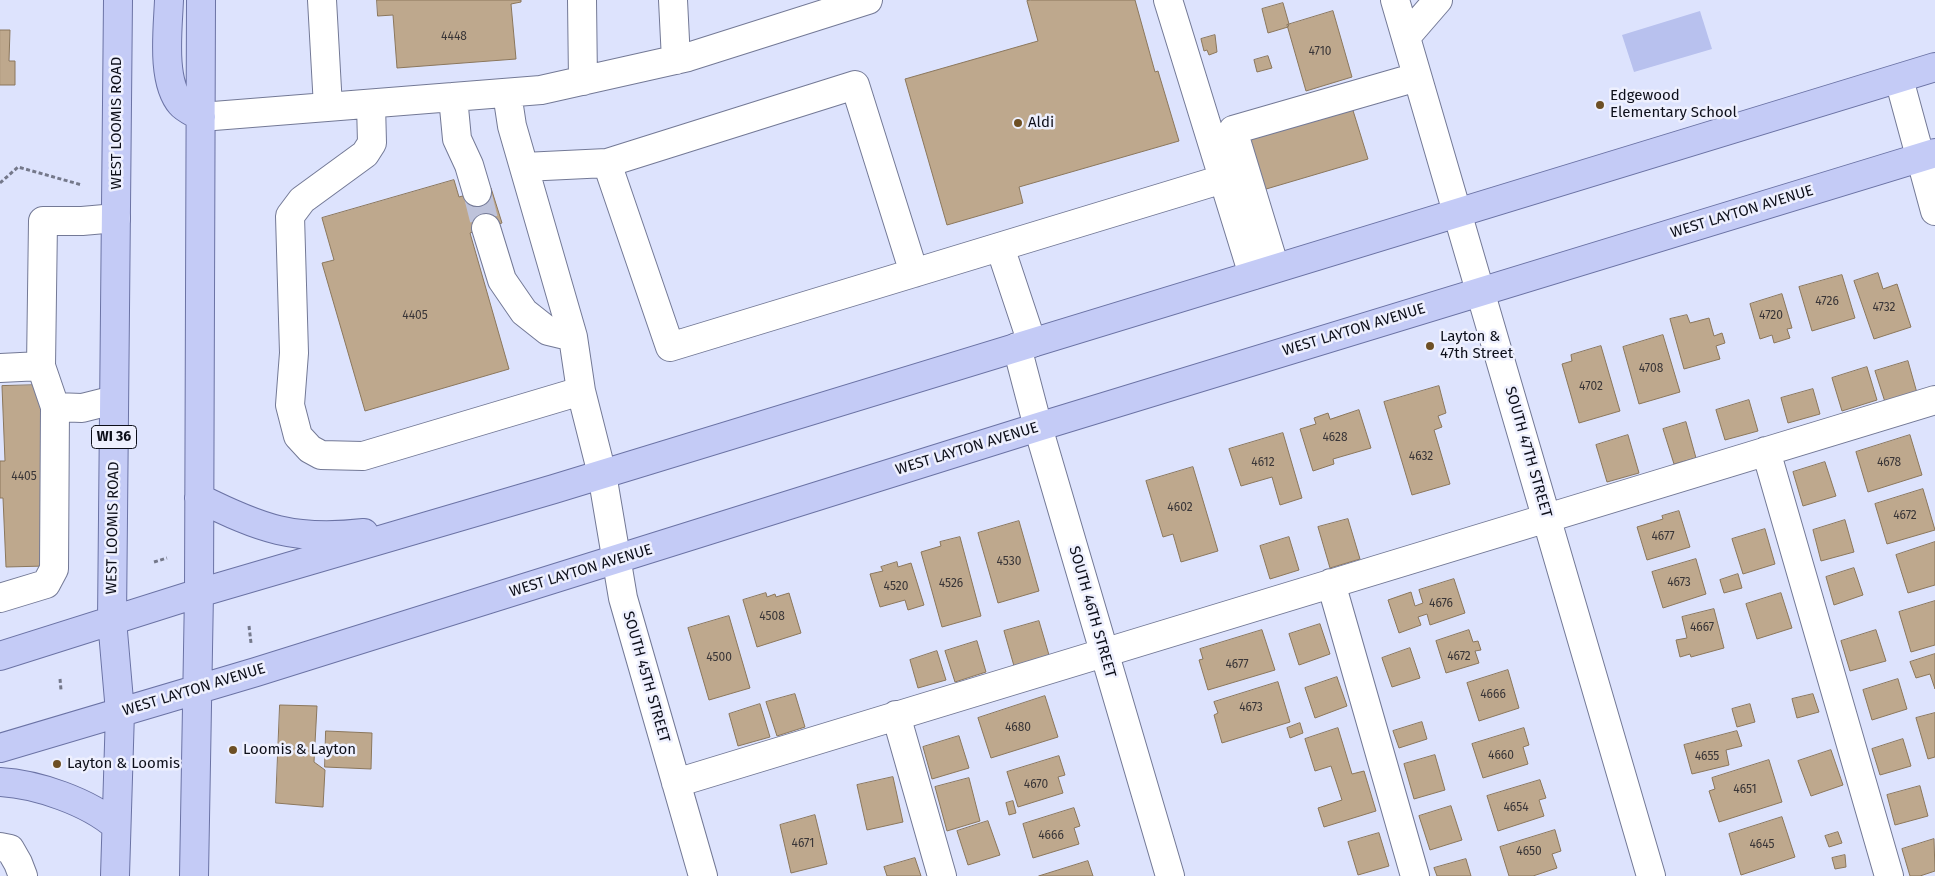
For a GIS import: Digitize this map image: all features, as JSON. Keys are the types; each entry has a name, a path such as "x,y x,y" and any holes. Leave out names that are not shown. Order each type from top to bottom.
{"main road":[{"name":"WEST LOOMIS ROAD","path":"115,876 120,712 112,620 118,0"},
{"path":"169,0 167,44 169,75 181,104 200,117"},
{"path":"194,876 199,593 201,0"},
{"path":"0,656 199,593 602,474 1935,67"},
{"name":"WEST LAYTON AVENUE","path":"0,748 198,690 1038,427 1927,156"},
{"path":"199,498 249,523 291,534 350,534 447,520"},
{"path":"0,782 17,783 57,795 103,814 116,826"}],"street":[{"path":"322,0 328,107"},
{"path":"582,0 583,81"},
{"path":"672,0 676,60"},
{"path":"200,117 541,90 676,60 868,0"},
{"path":"1168,0 1223,179 1264,272"},
{"name":"SOUTH 47TH STREET","path":"1395,0 1651,876"},
{"path":"1406,37 1438,0"},
{"path":"1264,272 1233,130 1417,77"},
{"path":"1899,79 1927,156 1935,211"},
{"path":"524,167 607,164 855,86 914,273"},
{"name":"SOUTH 45TH STREET","path":"507,93 512,126 573,337 581,391 602,474 615,560 623,598 703,876"},
{"path":"453,98 457,139 469,165 477,192"},
{"path":"371,104 372,144 365,154 302,200 290,216 294,354 290,405 298,436 310,449 321,455 363,456 581,391"},
{"path":"607,164 670,347 1223,179"},
{"path":"0,598 46,584 54,569 55,407 41,366 43,221 116,218"},
{"path":"486,228 502,280 524,312 548,331 573,337"},
{"name":"SOUTH 46TH STREET","path":"1000,247 1025,345 1038,427 1170,876"},
{"path":"0,368 41,366"},
{"path":"55,407 82,408 114,400"},
{"path":"676,782 1935,400"},
{"path":"1766,451 1889,876"},
{"path":"1331,583 1415,876"},
{"path":"896,715 942,876"},
{"path":"0,847 10,849 18,863 22,876"}],"path":[{"path":"0,183 18,167 82,185"},
{"path":"154,562 167,558"},
{"path":"249,626 252,646"},
{"path":"60,680 61,690"}],"shaded area":[{"path":"1700,11 1712,49 1634,72 1622,35"}],"building":[{"path":"377,0 521,0 521,2 511,4 516,59 397,68 393,15 378,16"},
{"path":"1135,0 1155,72 1158,71 1179,141 1019,187 1023,203 947,225 905,79 1038,41 1027,1"},
{"path":"1283,3 1289,24 1288,27 1268,33 1262,9"},
{"path":"1333,11 1352,77 1306,91 1287,25"},
{"path":"0,30 10,30 9,61 15,61 15,85 0,85"},
{"path":"1215,35 1217,52 1209,55 1207,50 1204,51 1201,39"},
{"path":"1268,56 1272,68 1257,72 1254,60"},
{"path":"1351,104 1368,159 1256,192 1240,137"},
{"path":"454,180 459,197 491,188 502,223 470,233 509,369 365,411 322,263 334,260 322,218"},
{"path":"1878,273 1883,289 1897,284 1911,327 1874,339 1854,281"},
{"path":"1842,275 1855,318 1812,331 1799,287"},
{"path":"1782,294 1792,328 1787,329 1790,338 1774,343 1772,335 1760,339 1750,304"},
{"path":"1687,315 1690,323 1709,318 1714,336 1722,333 1725,343 1716,346 1720,359 1684,369 1670,319"},
{"path":"1663,335 1680,392 1639,404 1623,347"},
{"path":"1601,346 1620,411 1579,423 1562,364 1572,361 1571,355"},
{"path":"1908,361 1917,393 1885,402 1875,371"},
{"path":"1867,367 1877,400 1842,411 1832,378"},
{"path":"41,385 46,566 6,567 3,498 0,498 0,461 5,461 2,386"},
{"path":"1439,386 1446,413 1438,416 1442,427 1434,430 1450,484 1412,495 1384,402"},
{"path":"1813,389 1820,414 1788,423 1781,398"},
{"path":"1749,400 1758,431 1725,440 1716,410"},
{"path":"1359,410 1371,448 1333,459 1334,464 1313,471 1300,429 1316,424 1314,418 1328,413 1330,419"},
{"path":"1686,422 1696,458 1674,464 1663,429"},
{"path":"1283,433 1302,498 1280,505 1272,477 1241,486 1229,449"},
{"path":"1628,435 1639,473 1607,482 1596,445"},
{"path":"1910,435 1922,475 1868,492 1856,452"},
{"path":"1825,462 1836,496 1803,506 1793,472"},
{"path":"1193,467 1218,551 1181,562 1173,534 1163,537 1146,481"},
{"path":"1923,489 1935,530 1887,544 1875,504"},
{"path":"1679,511 1690,547 1647,560 1637,527 1663,519 1662,516"},
{"path":"1348,519 1360,559 1330,568 1318,527"},
{"path":"1845,520 1854,552 1821,561 1813,530"},
{"path":"1019,521 1039,591 998,603 978,533"},
{"path":"1765,529 1775,564 1743,574 1732,539"},
{"path":"960,537 981,616 942,627 921,552 941,546 940,542"},
{"path":"1289,537 1299,570 1270,579 1260,546"},
{"path":"1935,542 1935,585 1908,593 1896,555"},
{"path":"1696,559 1706,594 1663,608 1652,572"},
{"path":"897,562 898,567 911,563 924,605 908,610 905,600 880,607 870,574 883,571 881,567"},
{"path":"1854,568 1863,595 1834,605 1826,577"},
{"path":"1738,574 1742,588 1724,593 1720,580"},
{"path":"1454,579 1465,613 1430,625 1427,614 1418,617 1421,625 1399,633 1388,600 1411,592 1415,606 1423,603 1419,590"},
{"path":"766,593 767,597 775,594 776,597 789,593 801,633 757,647 743,600"},
{"path":"1781,593 1792,628 1757,639 1746,604"},
{"path":"1935,601 1935,645 1911,652 1899,612"},
{"path":"1714,609 1724,648 1691,657 1690,654 1680,657 1676,640 1687,638 1682,617"},
{"path":"729,616 750,688 709,700 688,628"},
{"path":"1039,621 1049,655 1014,666 1004,631"},
{"path":"1320,624 1330,654 1299,665 1289,634"},
{"path":"1262,630 1275,670 1208,690 1199,660 1203,659 1200,649"},
{"path":"1469,630 1473,642 1478,641 1481,650 1475,651 1479,663 1446,673 1436,641"},
{"path":"1876,630 1886,661 1850,671 1841,641"},
{"path":"977,641 986,672 955,682 945,651"},
{"path":"1410,648 1420,678 1392,687 1382,658"},
{"path":"937,651 946,680 918,688 910,660"},
{"path":"1935,654 1935,689 1930,674 1916,678 1910,662"},
{"path":"1508,670 1519,708 1479,721 1467,683"},
{"path":"1337,677 1347,706 1315,718 1305,688"},
{"path":"1898,679 1907,709 1872,720 1863,690"},
{"path":"1278,682 1290,722 1222,743 1214,715 1218,713 1214,702"},
{"path":"795,694 805,727 777,736 766,702"},
{"path":"1813,694 1819,712 1797,718 1792,699"},
{"path":"1045,696 1058,737 991,758 978,718"},
{"path":"760,704 770,737 738,746 729,714"},
{"path":"1750,704 1755,722 1737,727 1732,709"},
{"path":"280,705 317,706 314,762 325,770 323,807 276,803"},
{"path":"1935,713 1935,757 1928,759 1916,718"},
{"path":"1422,722 1427,739 1399,748 1393,731"},
{"path":"1300,723 1303,733 1290,738 1287,728"},
{"path":"1338,728 1352,774 1364,771 1376,811 1324,827 1318,808 1342,800 1331,766 1315,771 1305,739"},
{"path":"1524,728 1529,745 1523,747 1528,764 1483,778 1472,744"},
{"path":"326,731 372,733 371,769 325,767"},
{"path":"1737,731 1742,746 1726,750 1729,765 1692,774 1684,745"},
{"path":"959,736 969,768 932,779 923,747"},
{"path":"1903,739 1911,766 1880,775 1872,749"},
{"path":"1831,750 1843,785 1811,796 1798,761"},
{"path":"1435,755 1445,790 1414,799 1404,764"},
{"path":"1059,756 1065,775 1058,777 1063,793 1018,807 1007,772"},
{"path":"1769,760 1782,802 1719,822 1709,791 1715,789 1712,778"},
{"path":"893,777 903,822 867,830 857,785"},
{"path":"969,778 980,821 947,831 935,787"},
{"path":"1540,780 1546,798 1539,800 1544,816 1498,831 1487,796"},
{"path":"1920,786 1928,816 1895,825 1887,795"},
{"path":"1013,801 1016,813 1009,815 1006,803"},
{"path":"1451,806 1462,840 1430,850 1419,816"},
{"path":"1074,808 1080,826 1074,828 1079,844 1033,858 1023,824"},
{"path":"815,815 827,864 791,873 780,825"},
{"path":"1782,817 1795,857 1741,875 1729,834"},
{"path":"988,821 1000,855 968,865 957,831"},
{"path":"1555,830 1561,851 1552,854 1557,868 1533,876 1509,876 1500,847"},
{"path":"1838,832 1842,843 1829,847 1825,836"},
{"path":"1379,833 1389,866 1358,875 1348,842"},
{"path":"1934,839 1935,871 1920,876 1910,876 1902,849"},
{"path":"1845,855 1846,867 1835,869 1832,858"},
{"path":"915,858 921,876 887,876 884,867"},
{"path":"1466,859 1471,876 1437,876 1434,868"},
{"path":"1088,861 1093,876 1039,876"}],"tunnel":[{"path":"477,192 486,228"}],"place":[{"name":"Edgewood Elementary School","path":"1600,105"},
{"name":"Aldi","path":"1018,123"},
{"name":"Layton & 47th Street","path":"1430,346"},
{"name":"Loomis & Layton","path":"233,750"},
{"name":"Layton & Loomis","path":"57,764"}]}
